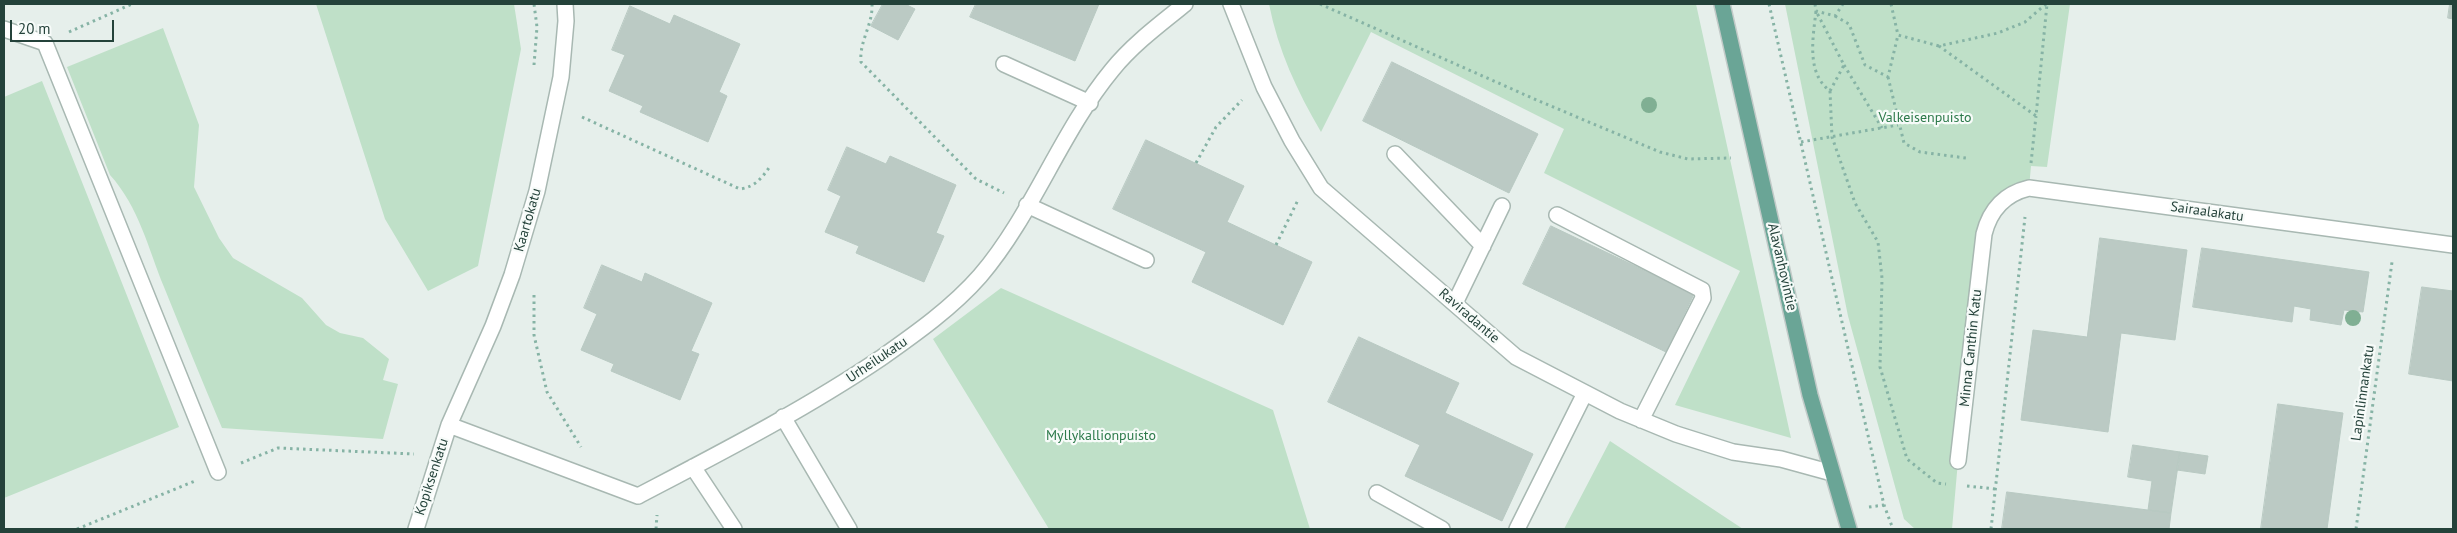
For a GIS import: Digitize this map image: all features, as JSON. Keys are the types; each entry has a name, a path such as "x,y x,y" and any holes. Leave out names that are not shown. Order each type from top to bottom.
{"main road":[{"name":"Alavanhovintie","path":"1722,4 1810,395 1849,529"}],"street":[{"name":"Kaartokatu","path":"449,425 493,326 512,275 536,191 561,77 566,21 565,4"},
{"name":"Urheilukatu","path":"449,425 638,496 783,417 849,379 916,334 954,302 980,276 1027,205 1068,134 1112,69 1185,4"},
{"name":"Raviradantie","path":"1231,4 1264,87 1292,141 1321,188 1516,357 1641,420 1676,434 1732,452 1781,460 1832,473"},
{"path":"4,29 45,43 218,472"},
{"path":"1004,64 1090,103"},
{"path":"1396,154 1482,246"},
{"name":"Minna Canthin Katu","path":"1958,461 1984,234 1992,211 2015,191 2029,188"},
{"name":"Sairaalakatu","path":"2029,188 2453,245"},
{"path":"1027,205 1146,260"},
{"path":"1454,303 1502,206"},
{"path":"1557,215 1702,290 1703,298 1641,420"},
{"path":"1517,529 1585,393"},
{"path":"783,417 849,529"},
{"name":"Kopiksenkatu","path":"416,529 449,425"},
{"path":"693,467 734,529"},
{"path":"1377,493 1442,529"}],"path":[{"path":"45,43 132,4"},
{"path":"533,73 537,27 534,4"},
{"path":"872,4 872,17 860,50 861,62 976,179 1027,205"},
{"path":"1320,4 1328,5 1539,101 1660,152 1688,160 1757,156"},
{"path":"1769,4 1884,505 1893,529"},
{"path":"1815,4 1813,57 1818,79 1830,92"},
{"path":"1834,16 1843,4"},
{"path":"1890,4 1898,35 1888,78 1898,125 1904,142 1920,152 1966,158"},
{"path":"1939,46 1998,33 2025,22 2047,4"},
{"path":"1992,529 2047,4"},
{"path":"1816,12 1834,16 1849,24 1865,65 1888,78"},
{"path":"1816,12 1844,65 1882,128"},
{"path":"1898,35 1939,46 2036,116"},
{"path":"1844,65 1830,92 1832,137 1855,203 1878,242 1882,278 1880,367 1907,459 1937,483 1947,484"},
{"path":"1196,163 1216,127 1244,97"},
{"path":"582,117 740,189 750,188 762,178 771,165"},
{"path":"1801,142 1898,125"},
{"path":"1276,245 1300,195"},
{"name":"Lapinlinnankatu","path":"2356,529 2392,260"},
{"path":"534,289 534,335 547,392 584,451"},
{"path":"412,460 417,445"},
{"path":"1957,485 1996,489"}],"green space":[{"path":"316,4 514,4 521,49 478,266 428,291 385,219"},
{"path":"1269,4 1696,4 1791,438 1675,405 1740,271 1544,173 1564,129 1371,32 1321,132 1289,70"},
{"name":"Valkeisenpuisto","path":"1785,4 2070,4 2047,167 2031,166 2029,188 1993,211 1958,461 1952,529 1915,529 1904,519 1848,316"},
{"path":"163,28 199,125 194,187 219,238 233,258 302,298 326,325 340,333 363,338 389,359 383,380 398,384 383,439 222,428 136,214 120,187 110,175 67,67"},
{"path":"42,81 179,427 4,498 4,97"},
{"name":"Myllykallionpuisto","path":"1001,288 1273,410 1310,529 1049,529 933,339"},
{"path":"1610,441 1743,529 1564,529"}],"building":[{"path":"883,4 905,4 915,9 898,40 871,26"},
{"path":"976,4 1099,4 1075,61 970,17"},
{"path":"2450,4 2453,4 2453,19 2448,18"},
{"path":"630,6 670,24 674,15 740,44 719,92 727,96 708,142 640,112 643,106 609,91 625,55 612,50"},
{"path":"1392,62 1538,134 1509,193 1363,121"},
{"path":"1146,140 1244,186 1227,222 1312,262 1283,325 1192,282 1206,252 1113,209"},
{"path":"847,147 886,164 890,156 956,185 936,233 944,236 924,282 856,253 859,246 825,232 841,196 828,190"},
{"path":"1551,226 1694,294 1666,352 1523,284"},
{"path":"2100,238 2187,250 2175,340 2121,333 2108,432 2021,420 2033,330 2087,337"},
{"path":"2202,248 2369,272 2363,312 2344,310 2341,325 2310,320 2311,309 2294,306 2292,322 2193,307"},
{"path":"602,265 642,282 645,273 712,303 691,351 699,354 680,400 611,371 614,364 581,350 597,314 584,308"},
{"path":"2422,287 2453,291 2453,381 2409,374"},
{"path":"1359,337 1459,383 1445,413 1533,454 1502,521 1405,476 1420,445 1328,402"},
{"path":"2278,404 2343,413 2327,529 2261,529"},
{"path":"2133,445 2180,452 2171,513 2148,510 2152,481 2128,477"},
{"path":"2180,452 2208,456 2205,474 2177,470"},
{"path":"2007,492 2171,513 2169,529 2002,529"}]}
